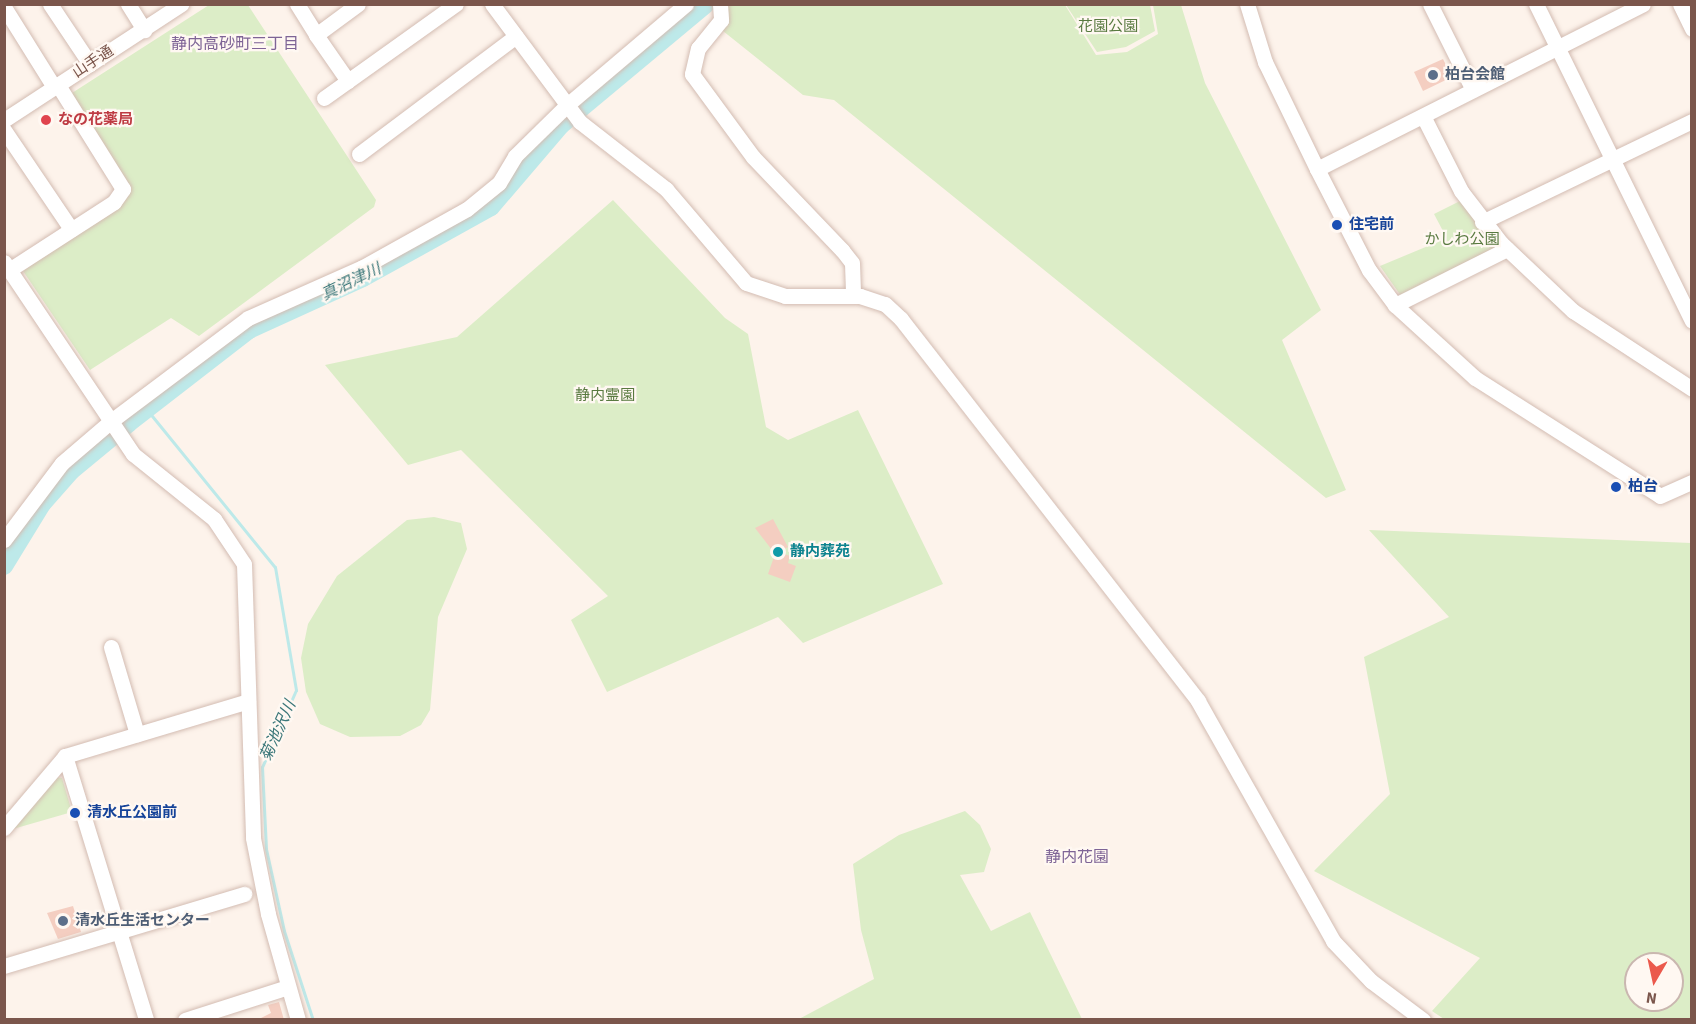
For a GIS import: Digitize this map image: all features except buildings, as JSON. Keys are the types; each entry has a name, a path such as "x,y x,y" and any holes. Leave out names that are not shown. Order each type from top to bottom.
{"street":[{"path":"50,4 90,64"},
{"path":"128,4 144,30"},
{"name":"山手通","path":"4,120 182,4"},
{"path":"297,4 348,81"},
{"path":"316,35 358,4"},
{"path":"324,98 456,4"},
{"path":"492,4 580,122 666,189 746,284 785,296 853,295 885,304 901,319 1064,524 1198,701 1333,941 1371,981 1423,1020"},
{"path":"4,540 62,463 248,318 361,268 467,209 499,183 515,156 686,4"},
{"path":"1247,4 1265,62 1317,168 1369,270 1395,305 1475,378 1660,496 1692,482"},
{"path":"1430,4 1473,90"},
{"path":"1536,4 1692,321"},
{"path":"1317,168 1643,4"},
{"path":"1680,4 1692,29"},
{"path":"721,6 721,20 692,59 692,74 753,157 843,250 852,263 853,295"},
{"path":"4,7 123,189 114,202 7,266 123,440 150,472 214,519 238,550 248,582 248,701 253,838 298,1020"},
{"path":"359,154 516,36"},
{"path":"1423,116 1482,222 1507,249 1573,311 1692,389"},
{"path":"1482,222 1692,121"},
{"path":"4,130 71,229"},
{"path":"1395,305 1507,249"},
{"path":"111,647 137,734"},
{"path":"4,828 65,756 248,701"},
{"path":"65,756 146,1020"},
{"path":"4,966 244,894"},
{"path":"185,1020 288,987"}],"green space":[{"path":"209,5 248,5 376,200 374,207 199,336 171,318 90,370 23,271 125,201 129,184 72,93"},
{"path":"724,5 1065,5 1096,55 1127,52 1158,34 1153,5 1181,5 1205,83 1321,310 1282,340 1346,490 1326,498 834,100 803,95 723,31"},
{"name":"花園公園","path":"1066,5 1150,5 1155,31 1126,47 1097,52"},
{"name":"静内霊園","path":"613,200 725,318 748,334 766,427 788,440 858,410 943,584 803,643 778,617 607,692 571,620 608,596 461,450 408,465 325,365 457,337"},
{"name":"かしわ公園","path":"1460,201 1496,247 1401,296 1380,266 1440,241 1443,231 1434,214"},
{"path":"434,517 461,523 467,549 438,617 430,710 421,725 400,736 350,737 320,724 306,692 301,658 308,624 337,576 407,520"},
{"path":"1369,530 1691,543 1691,1019 1444,1019 1432,1011 1480,958 1314,871 1390,794 1364,657 1449,617"},
{"path":"56,777 62,778 72,812 13,829"},
{"path":"965,811 980,825 991,849 984,872 960,875 991,931 1030,912 1082,1019 799,1019 874,979 861,930 853,864 899,835"}],"waterway":[{"name":"真沼津川","path":"4,566 42,504 71,471 129,423 249,330 363,278 491,207 561,125 706,4"},
{"name":"菊池沢川","path":"148,411 275,567 296,690 262,767 266,849 284,931 313,1020"}],"place":[{"name":"柏台会館","path":"1433,75"},
{"name":"なの花薬局","path":"46,120"},
{"name":"住宅前","path":"1337,225"},
{"name":"柏台","path":"1616,487"},
{"name":"静内葬苑","path":"778,552"},
{"name":"清水丘公園前","path":"75,813"},
{"name":"清水丘生活センター","path":"63,921"}],"district":[{"name":"静内高砂町三丁目","path":"235,44"},
{"name":"静内花園","path":"1077,857"}]}
